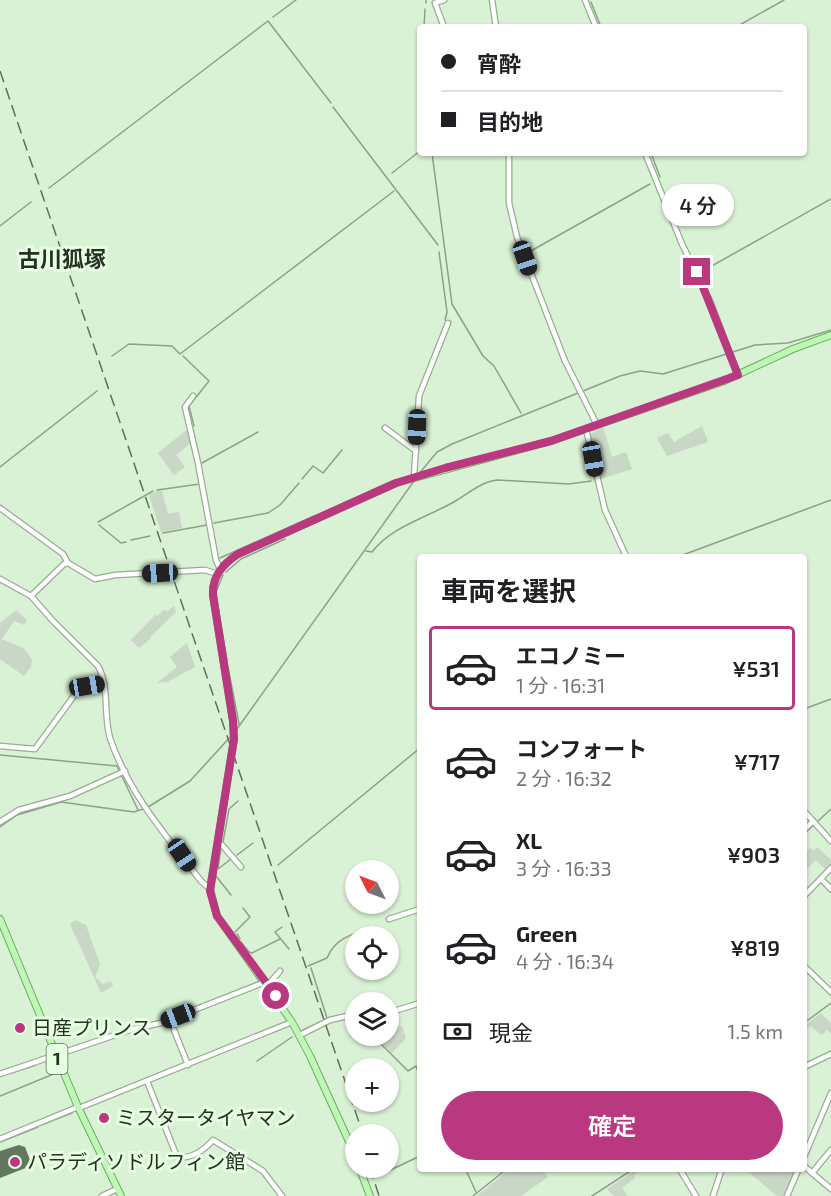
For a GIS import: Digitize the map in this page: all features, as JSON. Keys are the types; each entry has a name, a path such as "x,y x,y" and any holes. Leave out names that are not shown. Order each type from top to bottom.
{"main road":[{"path":"345,1134 300,1035 266,983 217,916 210,889 234,739 234,722 213,595 219,571 238,554 417,476 534,446 586,429 738,375 793,349 831,335"},
{"name":"1","path":"0,919 56,1056 121,1196"},
{"path":"363,1178 370,1196"}],"street":[{"path":"443,24 435,3 444,0"},
{"path":"492,0 496,24"},
{"path":"585,0 595,24"},
{"path":"508,156 509,203 517,237 579,391 597,425"},
{"path":"646,156 682,244 710,301 738,375"},
{"path":"417,476 419,396 448,322"},
{"path":"0,508 63,554 68,563 95,579 115,575 219,571 185,407 193,396"},
{"path":"385,428 416,450"},
{"path":"586,429 605,510 625,554"},
{"path":"31,596 63,564 68,563"},
{"path":"0,579 31,596 89,656 102,674 110,735 125,772 145,809 201,881 210,889"},
{"path":"0,746 35,749 76,693 87,686 104,683"},
{"path":"0,822 19,810 70,796 125,772"},
{"path":"807,814 831,841"},
{"path":"807,828 815,822"},
{"path":"218,844 222,845 242,867"},
{"path":"807,892 831,868"},
{"path":"821,879 831,889"},
{"path":"389,919 417,910"},
{"path":"807,969 831,992"},
{"path":"0,1074 130,1030 160,1023 266,983 280,971"},
{"path":"399,1009 417,1003"},
{"path":"300,1035 330,1020 345,1017"},
{"path":"0,1139 292,1022"},
{"path":"174,1030 188,1065"},
{"path":"807,1066 831,1054"},
{"path":"147,1081 177,1157 183,1158 199,1152 213,1140 263,1171 282,1196"},
{"path":"807,1149 831,1093"},
{"path":"812,1173 831,1150"},
{"path":"807,1169 831,1189"},
{"path":"681,1172 696,1196"},
{"path":"787,1196 797,1172"},
{"path":"713,1196 719,1174"},
{"path":"102,1196 117,1189"}],"green space":[{"path":"702,426 708,442 667,456 657,438 668,433 674,442"},
{"path":"603,427 612,457 626,452 632,469 601,479 590,434"},
{"path":"189,428 192,442 176,455 185,467 174,475 158,453"},
{"path":"158,490 162,491 168,514 179,512 182,528 161,532 149,495"},
{"path":"174,606 176,612 139,648 131,640 155,615 158,616 163,610 168,611"},
{"path":"16,610 27,620 24,625 14,621 2,639 23,648 32,659 31,667 24,676 0,659 0,623"},
{"path":"187,643 195,667 167,682 157,683 177,667 170,657"},
{"path":"817,847 831,860 831,865 826,870 816,860 807,869 807,850 810,848 814,851"},
{"path":"75,920 86,925 100,964 95,977 103,984 111,981 113,986 101,993 70,924"},
{"path":"821,1013 831,1023 831,1034 827,1030 822,1035 810,1026 807,1028 807,1024"},
{"path":"402,1026 406,1038 399,1046 399,1027"},
{"path":"385,1046 399,1046 392,1053"},
{"path":"506,1172 544,1172 548,1177 521,1196 477,1196"},
{"path":"632,1172 638,1172 634,1175 635,1178 622,1188 628,1196 614,1196 607,1189"},
{"path":"749,1172 794,1173 784,1196 777,1196"}],"building":[{"name":"パラディソドルフィン館","path":"19,1145 25,1147 30,1160 28,1167 0,1178 0,1151"}],"waterway":[{"path":"273,17 296,0"},
{"path":"741,24 784,0"},
{"path":"591,2 600,24"},
{"path":"424,24 425,9"},
{"path":"49,188 268,21 331,103"},
{"path":"333,107 438,245"},
{"path":"392,173 417,153"},
{"path":"432,156 452,304 483,356 494,366 521,413"},
{"path":"652,156 660,177"},
{"path":"529,252 650,184"},
{"path":"112,356 129,344 172,346 180,354 394,191"},
{"path":"701,272 831,199"},
{"path":"0,226 31,202"},
{"path":"439,252 447,312 445,320"},
{"path":"418,475 437,452 452,444 620,376 640,371 663,374 755,345 788,343 831,330"},
{"path":"183,356 209,381 189,406 194,426"},
{"path":"0,467 97,391"},
{"path":"202,463 258,432"},
{"path":"302,479 313,466 323,473 342,450"},
{"path":"237,729 414,481"},
{"path":"366,551 372,552 399,529 491,481 569,484 591,481"},
{"path":"214,523 268,513 280,505 299,483"},
{"path":"157,490 200,484"},
{"path":"98,522 153,491"},
{"path":"685,554 831,500"},
{"path":"220,558 314,516"},
{"path":"99,525 121,543 126,542"},
{"path":"163,533 207,525"},
{"path":"131,540 150,536"},
{"path":"226,572 241,559 285,539"},
{"path":"216,592 223,575"},
{"path":"220,620 227,660"},
{"path":"228,667 239,724"},
{"path":"807,708 831,699"},
{"path":"148,807 190,781 232,735"},
{"path":"278,865 417,750"},
{"path":"0,755 117,766 138,810"},
{"path":"223,842 229,809 238,801"},
{"path":"0,827 17,815 61,802 134,812 143,809"},
{"path":"807,831 831,809"},
{"path":"237,855 253,843"},
{"path":"221,848 218,869 231,859"},
{"path":"216,876 231,895"},
{"path":"235,932 250,917 243,908"},
{"path":"282,927 275,932 289,949"},
{"path":"237,934 240,939"},
{"path":"308,966 327,958 335,945 345,938"},
{"path":"241,942 252,953 280,939"},
{"path":"311,968 327,1018"},
{"path":"807,1021 831,1003"},
{"path":"303,1030 345,1014"},
{"path":"257,1061 292,1037"},
{"path":"383,1046 408,1071 416,1066 417,1069"},
{"path":"11,1073 36,1065"},
{"path":"0,1096 56,1073"},
{"path":"46,1123 72,1113"},
{"path":"0,1142 38,1127"},
{"path":"399,1166 417,1157"},
{"path":"467,1172 476,1192"},
{"path":"473,1196 503,1172"},
{"path":"592,1196 629,1172"}],"railway":[{"path":"0,71 360,1124"},
{"path":"373,1178 379,1196"}],"place":[{"name":"日産プリンス","path":"20,1028"},
{"name":"ミスタータイヤマン","path":"104,1118"},
{"name":"パラディソドルフィン館","path":"15,1162"}],"district":[{"name":"古川狐塚","path":"62,259"}],"route":[{"path":"276,996 217,916 210,891 234,739 213,595 215,580 220,569 238,554 396,483 551,441 738,375 697,272"}]}
